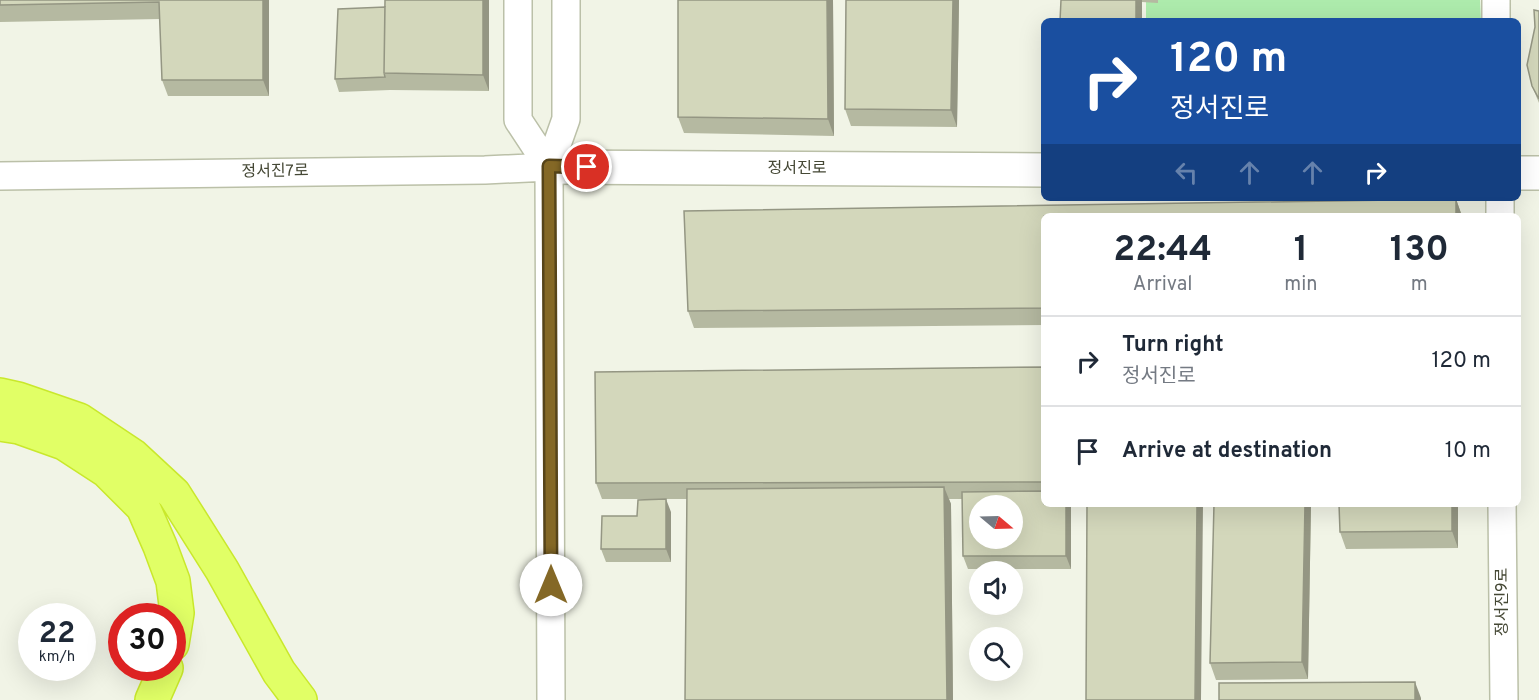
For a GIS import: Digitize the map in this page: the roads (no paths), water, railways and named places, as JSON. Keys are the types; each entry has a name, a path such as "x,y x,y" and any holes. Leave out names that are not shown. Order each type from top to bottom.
{"highway":[{"path":"0,395 79,420 133,456 174,494 222,570 279,672 300,700"},
{"path":"0,424 19,427 64,443 107,471 143,507 173,580 176,603"},
{"path":"152,700 160,681"}],"street":[{"path":"518,0 518,120 549,166"},
{"path":"551,700 549,166 566,119 566,0"},
{"path":"1496,0 1496,18"},
{"name":"정서진로","path":"549,166 1041,170"},
{"name":"정서진7로","path":"0,176 485,170 549,166"},
{"path":"1521,173 1539,172"},
{"name":"정서진9로","path":"1502,507 1504,700"}]}
